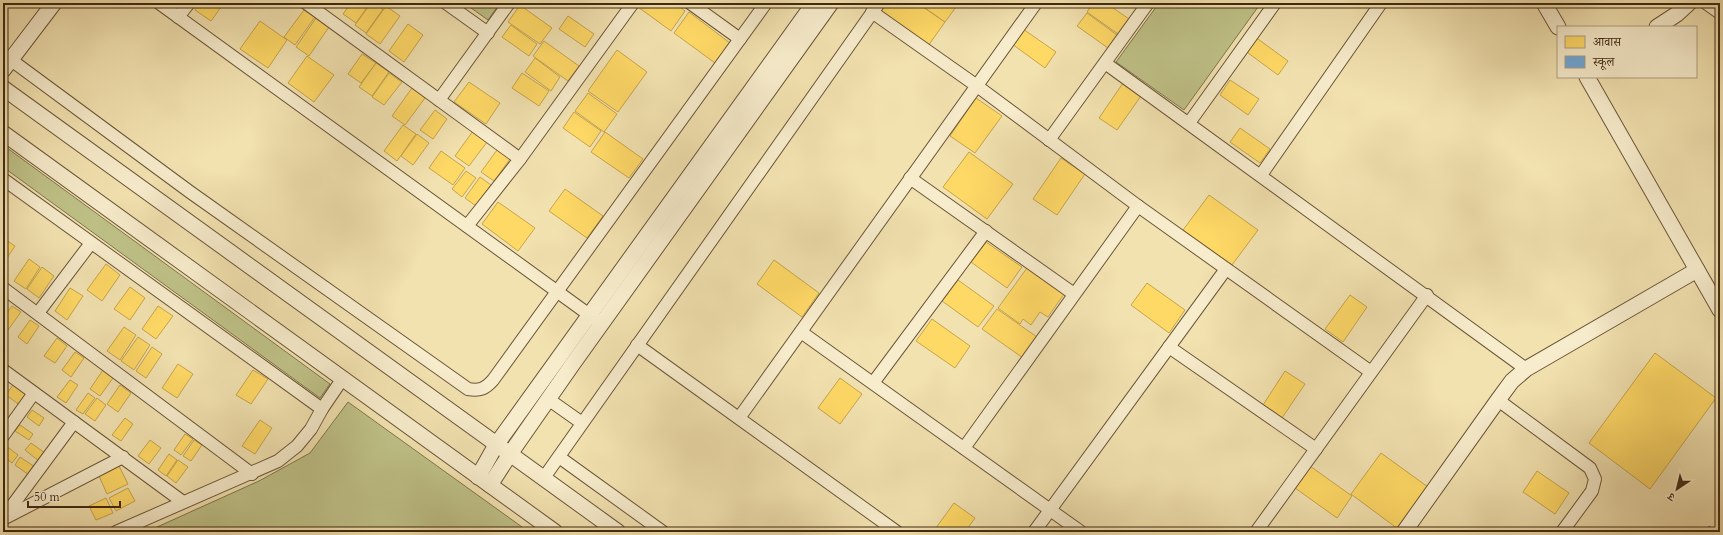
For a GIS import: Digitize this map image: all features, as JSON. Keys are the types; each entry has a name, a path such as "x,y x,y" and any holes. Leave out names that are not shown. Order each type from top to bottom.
{"street":[{"path":"54,3 6,61 468,389 478,390 485,388 558,292 766,3"},
{"path":"159,3 596,320"},
{"path":"178,17 189,3"},
{"path":"306,3 520,159"},
{"path":"446,3 488,33"},
{"path":"439,100 509,3"},
{"path":"467,226 520,159 633,3"},
{"path":"690,3 740,39"},
{"path":"490,485 548,399 596,320 814,3"},
{"path":"478,477 496,445 596,320 831,3"},
{"path":"739,418 1036,3"},
{"path":"1049,140 1148,3"},
{"path":"1261,175 1381,3"},
{"path":"1544,3 1557,26"},
{"path":"1659,26 1677,14 1690,3"},
{"path":"1706,3 1720,13"},
{"path":"1189,123 1273,4"},
{"path":"544,479 582,423 876,8 977,86 1138,206 1371,372"},
{"path":"1105,63 1427,295 1526,369"},
{"path":"1588,78 1720,310"},
{"path":"3,88 618,532"},
{"path":"3,133 555,532"},
{"path":"910,178 1074,294"},
{"path":"3,180 322,409"},
{"path":"964,448 1138,206"},
{"path":"873,383 986,231"},
{"path":"38,313 91,243"},
{"path":"1034,532 1226,268"},
{"path":"1404,532 1512,381 1526,369 1697,270"},
{"path":"3,288 252,474"},
{"path":"1256,532 1427,295"},
{"path":"801,332 1081,532"},
{"path":"637,345 897,532"},
{"path":"1169,347 1316,450"},
{"path":"3,370 183,502"},
{"path":"116,532 183,502 252,474 278,461 297,446 311,429 322,409 343,378"},
{"path":"3,436 34,393"},
{"path":"548,399 582,423"},
{"path":"1498,400 1590,468 1595,479 1592,491 1562,532"},
{"path":"7,512 74,422"},
{"path":"7,512 123,457"},
{"path":"559,457 663,532"}],"green space":[{"path":"464,3 500,3 488,20"},
{"path":"1159,3 1253,3 1258,7 1184,110 1116,62"},
{"path":"3,145 330,384 320,398 3,167"},
{"path":"348,402 529,532 146,532 259,481 310,453"}],"building: आवास":[{"path":"200,3 224,3 211,21 195,10"},
{"path":"351,3 370,3 356,23 343,14"},
{"path":"371,3 374,3 383,9 366,33 355,25"},
{"path":"641,3 675,3 685,11 671,31 638,7"},
{"path":"885,3 917,3 945,22 928,46 879,11"},
{"path":"918,3 959,3 945,22"},
{"path":"1093,3 1106,3 1129,19 1118,34 1087,12"},
{"path":"520,5 552,28 540,44 508,22"},
{"path":"386,6 400,16 380,44 366,34"},
{"path":"304,10 315,17 295,45 284,37"},
{"path":"689,12 730,43 715,63 674,33"},
{"path":"1087,13 1117,35 1108,48 1077,26"},
{"path":"568,16 594,34 585,47 559,29"},
{"path":"316,18 329,27 309,56 296,47"},
{"path":"260,21 287,40 268,68 240,49"},
{"path":"408,24 423,35 404,62 389,51"},
{"path":"511,25 537,44 529,56 502,37"},
{"path":"1023,29 1056,52 1045,68 1012,44"},
{"path":"1254,36 1288,61 1278,75 1244,50"},
{"path":"544,41 579,66 568,81 533,56"},
{"path":"617,50 647,72 618,112 588,91"},
{"path":"362,54 376,63 361,83 348,74"},
{"path":"307,56 334,75 314,102 288,83"},
{"path":"535,58 560,77 551,91 525,72"},
{"path":"376,63 389,72 372,96 359,87"},
{"path":"389,73 402,82 384,105 372,97"},
{"path":"522,73 549,91 539,106 512,88"},
{"path":"1230,80 1259,99 1248,115 1220,95"},
{"path":"469,82 500,103 486,124 454,102"},
{"path":"1123,83 1141,96 1117,130 1099,118"},
{"path":"412,88 425,98 405,125 392,116"},
{"path":"588,93 617,114 604,132 575,111"},
{"path":"976,98 1002,116 975,153 950,136"},
{"path":"435,110 447,119 433,139 420,130"},
{"path":"574,112 601,131 590,147 563,128"},
{"path":"403,125 416,134 397,161 384,151"},
{"path":"1240,128 1270,149 1260,163 1230,142"},
{"path":"473,131 487,142 469,166 455,156"},
{"path":"605,132 643,159 629,178 591,152"},
{"path":"417,134 429,143 413,165 401,156"},
{"path":"497,150 510,159 494,181 481,172"},
{"path":"441,151 465,168 453,185 429,168"},
{"path":"969,152 1013,184 987,219 943,187"},
{"path":"1061,158 1085,174 1057,215 1033,199"},
{"path":"466,171 476,178 462,197 452,189"},
{"path":"480,177 491,185 476,206 465,198"},
{"path":"565,189 603,216 587,238 549,211"},
{"path":"1209,195 1258,230 1232,265 1183,230"},
{"path":"498,202 535,228 518,251 482,224"},
{"path":"3,238 15,246 3,264"},
{"path":"986,242 1022,267 1007,288 971,262"},
{"path":"29,259 40,267 26,289 14,281"},
{"path":"774,260 819,293 802,317 757,284"},
{"path":"106,264 120,275 102,301 87,290"},
{"path":"42,267 54,276 39,298 27,289"},
{"path":"1027,268 1064,294 1048,317 1040,312 1031,325 1023,319 1020,324 998,308"},
{"path":"958,280 994,306 978,327 942,301"},
{"path":"1147,283 1185,310 1169,333 1131,305"},
{"path":"130,287 145,298 130,320 114,309"},
{"path":"70,288 83,296 67,320 55,311"},
{"path":"1350,295 1367,307 1343,342 1325,329"},
{"path":"12,306 21,312 8,330 3,327 3,318"},
{"path":"158,306 173,316 156,339 142,329"},
{"path":"997,309 1037,337 1023,358 982,329"},
{"path":"932,319 970,346 955,368 916,341"},
{"path":"30,320 39,326 27,344 18,337"},
{"path":"124,327 136,335 120,360 107,351"},
{"path":"138,337 150,345 134,370 121,361"},
{"path":"57,338 67,346 55,363 44,356"},
{"path":"152,347 162,354 146,378 136,371"},
{"path":"75,352 84,358 71,377 62,370"},
{"path":"1655,353 1716,398 1650,489 1589,443"},
{"path":"178,364 193,374 177,398 162,388"},
{"path":"103,370 113,378 100,396 90,389"},
{"path":"253,370 268,379 251,404 236,395"},
{"path":"1285,371 1305,384 1282,418 1263,405"},
{"path":"840,378 862,394 840,424 818,408"},
{"path":"70,380 78,385 66,403 57,397"},
{"path":"13,385 28,395 21,406 6,395"},
{"path":"120,385 131,393 118,412 107,404"},
{"path":"88,393 95,398 83,414 76,410"},
{"path":"97,398 106,405 95,421 85,414"},
{"path":"32,410 44,418 39,426 27,417"},
{"path":"125,418 133,424 121,441 112,435"},
{"path":"260,420 272,428 255,454 242,446"},
{"path":"20,425 33,434 29,440 15,431"},
{"path":"185,434 193,439 181,455 174,450"},
{"path":"150,440 161,448 149,464 138,456"},
{"path":"194,440 202,445 191,461 183,456"},
{"path":"31,443 45,453 39,461 25,450"},
{"path":"6,446 18,455 12,463 3,456 3,450"},
{"path":"1381,453 1428,487 1398,529 1351,494"},
{"path":"169,454 177,460 166,476 158,470"},
{"path":"20,457 35,467 29,475 15,465"},
{"path":"178,460 188,467 176,483 167,476"},
{"path":"119,466 128,484 107,494 99,476"},
{"path":"1310,466 1352,496 1337,518 1295,488"},
{"path":"1537,471 1569,493 1555,514 1523,492"},
{"path":"128,488 135,501 116,511 109,498"},
{"path":"106,498 113,513 96,520 89,506"},
{"path":"954,503 975,518 965,532 933,532"}],"building: स्कूल":[{"path":"1709,526 1717,531 1720,527 1720,532 1705,532"}]}
